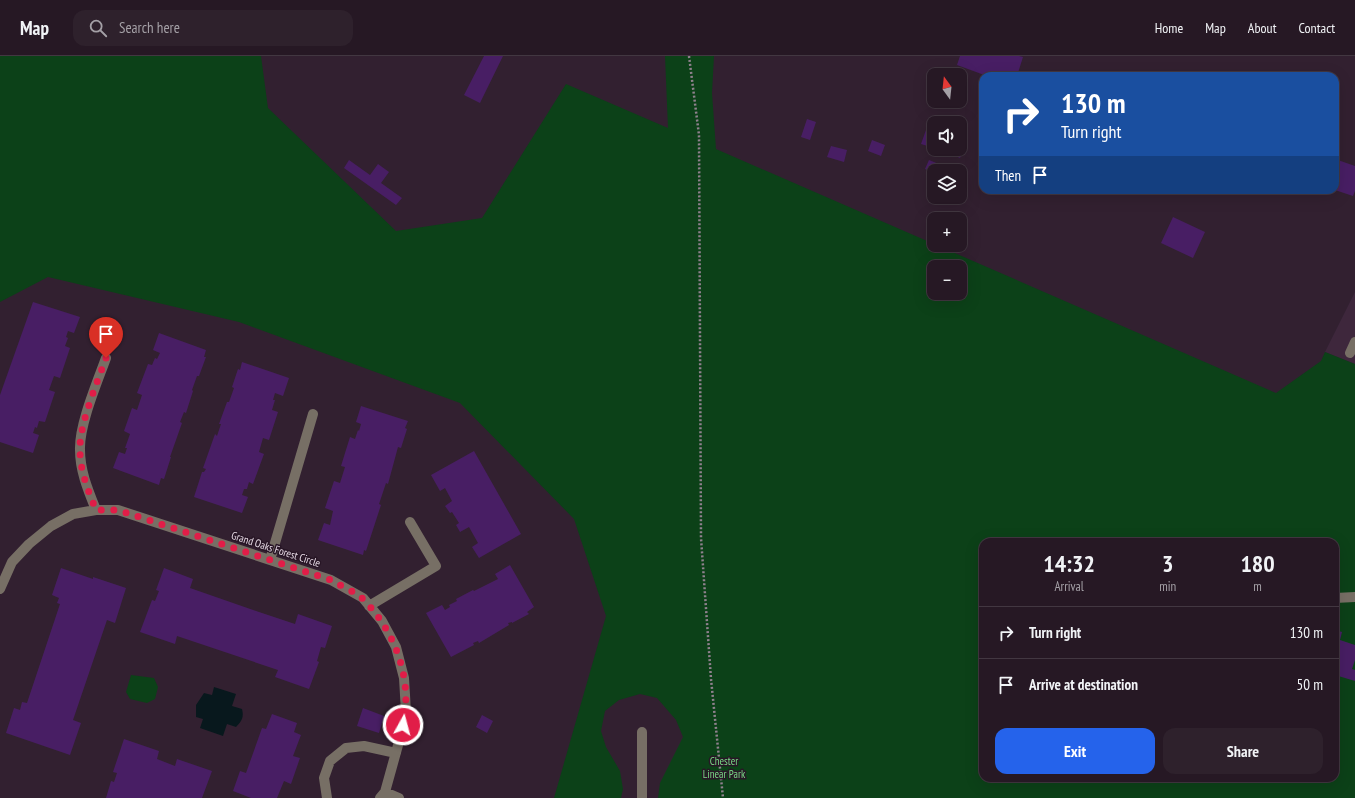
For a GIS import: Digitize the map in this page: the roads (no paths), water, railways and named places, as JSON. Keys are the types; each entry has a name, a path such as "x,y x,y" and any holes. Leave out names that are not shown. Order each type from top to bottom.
{"street":[{"path":"1350,353 1355,342"},
{"path":"96,510 83,474 79,449 83,424 106,358"},
{"path":"270,560 313,414"},
{"name":"Grand Oaks Forest Circle","path":"0,589 12,562 29,544 51,526 73,514 96,510 118,510 331,580 363,598 382,621 396,647 404,678 406,712 396,753 382,795"},
{"path":"369,606 436,566 410,522"},
{"path":"1339,598 1355,597"},
{"path":"642,732 642,798"},
{"path":"327,798 324,778 330,761 346,748 364,746 396,753"},
{"path":"382,795 400,798"}],"park label":[{"name":"Chester Linear Park","path":"724,767"}]}
